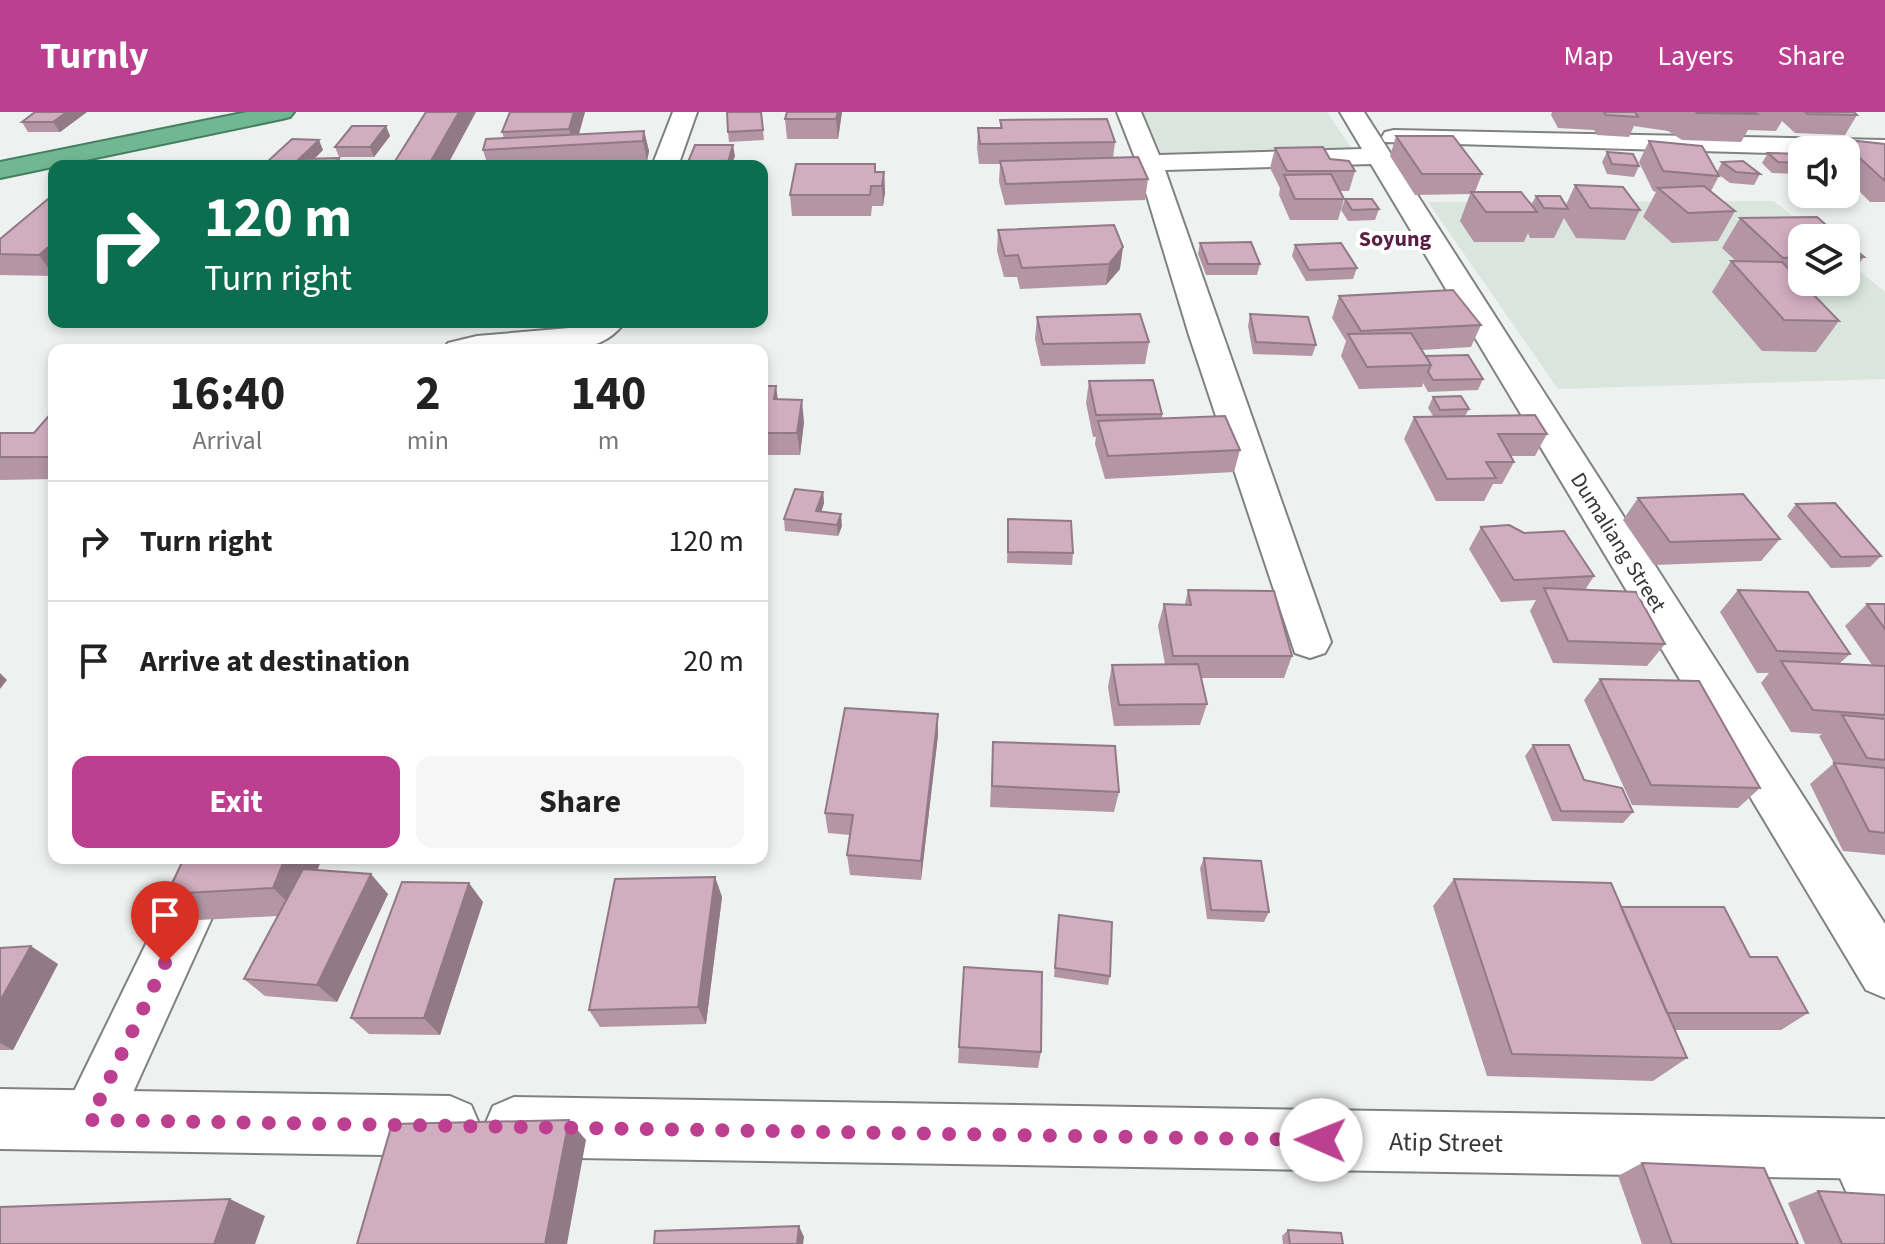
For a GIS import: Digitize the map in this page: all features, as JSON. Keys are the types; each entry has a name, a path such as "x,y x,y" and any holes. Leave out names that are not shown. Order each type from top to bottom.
{"highway":[{"path":"49,160 282,112"},
{"path":"0,170 48,160"}],"street":[{"path":"667,160 685,112"},
{"path":"1129,112 1150,163 1310,642"},
{"path":"1150,163 1367,135 1885,148"},
{"name":"Dumaliang Street","path":"1367,135 1885,972"},
{"path":"499,344 589,336 600,328"},
{"path":"90,1120 211,864"},
{"name":"Atip Street","path":"0,1119 1871,1149"},
{"path":"1871,1149 1885,1207"}],"shaded area":[{"path":"1143,112 1327,112 1354,152 1164,160"},
{"path":"1774,201 1802,224 1788,224 1788,296 1860,296 1860,271 1885,292 1885,379 1558,389 1428,202"}],"building":[{"path":"35,112 67,112 53,122 22,122"},
{"path":"426,112 459,112 431,160 396,160"},
{"path":"510,112 574,112 569,129 502,132"},
{"path":"727,112 761,112 763,130 728,132"},
{"path":"787,112 838,112 836,119 785,119"},
{"path":"1604,112 1635,112 1638,117 1606,115"},
{"path":"1754,112 1757,114 1697,113"},
{"path":"1805,112 1854,112 1857,115 1807,114"},
{"path":"1107,119 1115,142 980,144 978,128 1002,128 1000,120"},
{"path":"352,126 386,126 370,147 335,147"},
{"path":"644,131 643,141 483,150 486,139"},
{"path":"1396,136 1453,136 1482,174 1422,174"},
{"path":"292,139 319,140 298,160 269,160"},
{"path":"1649,141 1702,146 1719,176 1663,171"},
{"path":"1860,141 1885,144 1885,181 1860,158"},
{"path":"695,145 733,145 729,160 689,160"},
{"path":"1323,147 1330,159 1349,161 1355,171 1287,171 1275,148"},
{"path":"1607,152 1633,154 1639,166 1612,164"},
{"path":"1768,153 1788,154 1788,162 1778,162"},
{"path":"1138,157 1148,179 1006,184 1000,161"},
{"path":"339,158 338,160 301,159"},
{"path":"1743,161 1760,174 1736,172 1722,162"},
{"path":"796,164 875,164 875,172 884,172 882,186 871,186 870,195 790,195"},
{"path":"1331,174 1344,199 1295,199 1284,175"},
{"path":"1575,185 1623,187 1640,210 1590,208"},
{"path":"1704,186 1735,211 1688,213 1658,188"},
{"path":"1471,192 1521,192 1537,212 1486,212"},
{"path":"1536,196 1560,196 1568,209 1544,208"},
{"path":"48,199 48,247 39,255 0,254 0,239"},
{"path":"1345,199 1372,199 1379,209 1352,210"},
{"path":"1817,217 1825,224 1788,224 1788,258 1783,258 1740,218"},
{"path":"1114,225 1123,247 1109,264 1022,268 1018,255 1005,256 998,230"},
{"path":"1251,242 1260,264 1208,264 1200,243"},
{"path":"1341,243 1357,268 1309,270 1295,245"},
{"path":"1731,261 1782,262 1788,268 1788,296 1815,296 1839,321 1784,320"},
{"path":"1453,290 1481,325 1361,331 1339,296"},
{"path":"1140,314 1149,342 1043,344 1037,317"},
{"path":"1250,314 1308,317 1316,345 1256,342"},
{"path":"1411,333 1431,365 1367,367 1348,334"},
{"path":"1468,355 1483,379 1433,380 1428,372 1431,365 1426,356"},
{"path":"1153,380 1162,414 1096,415 1089,381"},
{"path":"768,386 776,386 774,399 802,400 797,433 768,433"},
{"path":"1461,396 1469,409 1440,410 1433,397"},
{"path":"1535,415 1547,434 1498,434 1514,462 1486,462 1496,478 1447,479 1414,417"},
{"path":"1225,416 1240,450 1108,456 1098,421"},
{"path":"48,417 48,457 0,457 0,433 34,433"},
{"path":"795,489 823,492 816,511 841,514 837,525 784,519"},
{"path":"1743,494 1780,539 1670,542 1638,498"},
{"path":"1835,503 1881,556 1841,557 1796,504"},
{"path":"1008,519 1071,521 1073,553 1008,552"},
{"path":"1509,525 1524,533 1564,531 1594,576 1514,580 1481,527"},
{"path":"1544,588 1636,592 1665,644 1568,641"},
{"path":"1188,590 1274,591 1292,656 1173,656 1164,604 1191,605"},
{"path":"1738,590 1808,592 1850,654 1777,651"},
{"path":"1867,604 1885,604 1885,629"},
{"path":"1781,661 1885,666 1885,715 1813,710"},
{"path":"1198,664 1207,704 1119,705 1112,665"},
{"path":"1600,679 1699,681 1760,788 1651,785"},
{"path":"845,708 938,714 921,861 847,855 853,815 825,813"},
{"path":"1842,715 1885,719 1885,760 1867,758"},
{"path":"993,742 1115,746 1119,792 992,786"},
{"path":"1533,745 1569,745 1584,780 1622,788 1633,812 1561,811"},
{"path":"1834,763 1885,768 1885,833 1869,831"},
{"path":"1204,858 1261,861 1269,912 1211,910"},
{"path":"181,864 283,864 273,888 167,894"},
{"path":"303,869 371,874 317,985 244,979"},
{"path":"715,877 698,1007 589,1010 615,879"},
{"path":"1454,879 1611,883 1687,1058 1512,1054"},
{"path":"402,882 469,883 424,1018 351,1018"},
{"path":"1621,907 1724,907 1750,957 1777,957 1808,1013 1667,1013"},
{"path":"1059,915 1112,922 1110,976 1055,968"},
{"path":"31,946 0,1001 0,948"},
{"path":"964,967 1042,972 1041,1052 959,1047"},
{"path":"569,1120 545,1244 357,1244 392,1124"},
{"path":"1642,1163 1764,1168 1798,1244 1672,1244"},
{"path":"1818,1191 1885,1195 1885,1244 1842,1244"},
{"path":"230,1199 214,1244 0,1244 0,1207"},
{"path":"799,1226 797,1244 654,1244 655,1231"},
{"path":"1288,1230 1341,1233 1343,1244 1290,1244"}],"district":[{"name":"Soyung","path":"1395,238"}],"route":[{"path":"165,963 90,1120 1321,1140"}]}
